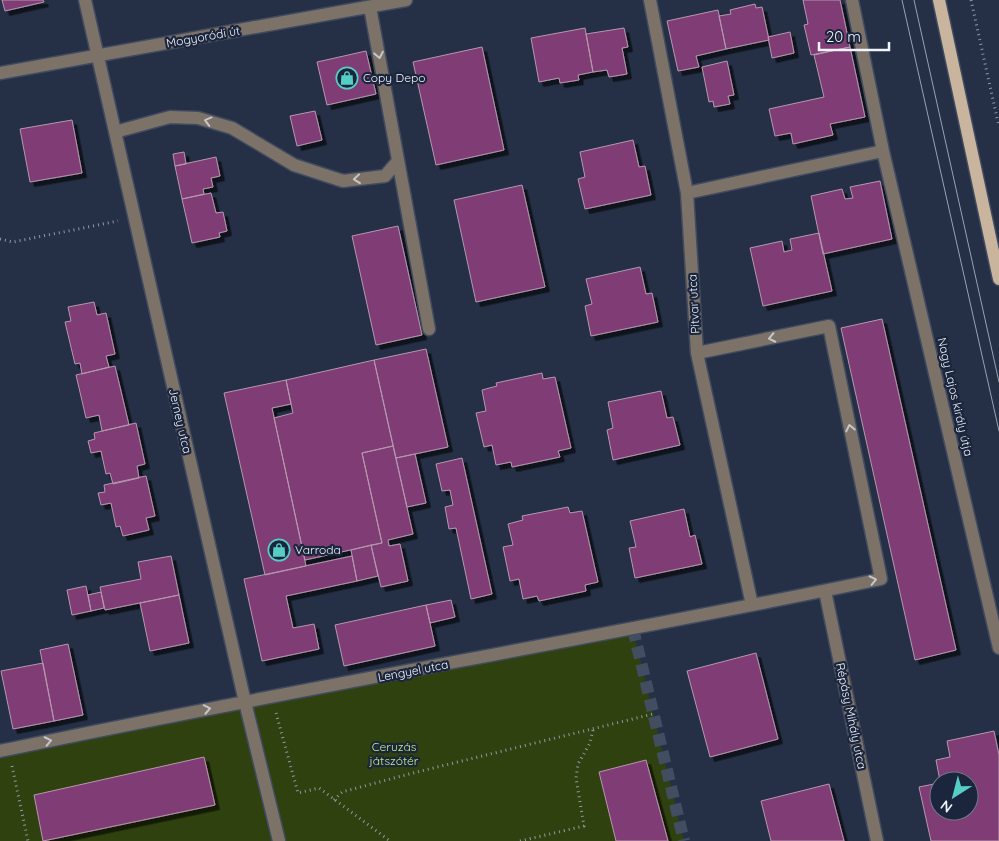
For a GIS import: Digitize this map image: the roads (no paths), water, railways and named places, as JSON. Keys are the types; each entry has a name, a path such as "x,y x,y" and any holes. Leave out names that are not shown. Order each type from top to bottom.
{"main road":[{"path":"939,0 999,279"}],"street":[{"name":"Jerney utca","path":"85,0 245,702 279,841"},
{"name":"Mogyoródi út","path":"0,73 406,0"},
{"name":"Pitvar utca","path":"650,0 688,193 697,353 752,605"},
{"name":"Nagy Lajos király útja","path":"852,0 883,151 999,648"},
{"path":"370,7 429,329"},
{"path":"115,132 170,118 198,118 232,128 294,165 343,181 385,176 398,161"},
{"path":"688,193 883,151"},
{"path":"697,353 829,326 881,579 825,590"},
{"name":"Lengyel utca","path":"4,750 825,590"},
{"name":"Répásy Mihály utca","path":"825,590 877,841"}],"tunnel":[{"path":"633,629 684,841"}],"tram line":[{"path":"902,0 999,431"},
{"path":"914,0 999,382"}],"place":[{"name":"Copy Depo","path":"347,78"},
{"name":"Varroda","path":"279,550"}],"park label":[{"name":"Ceruzás játszótér","path":"394,754"}]}
